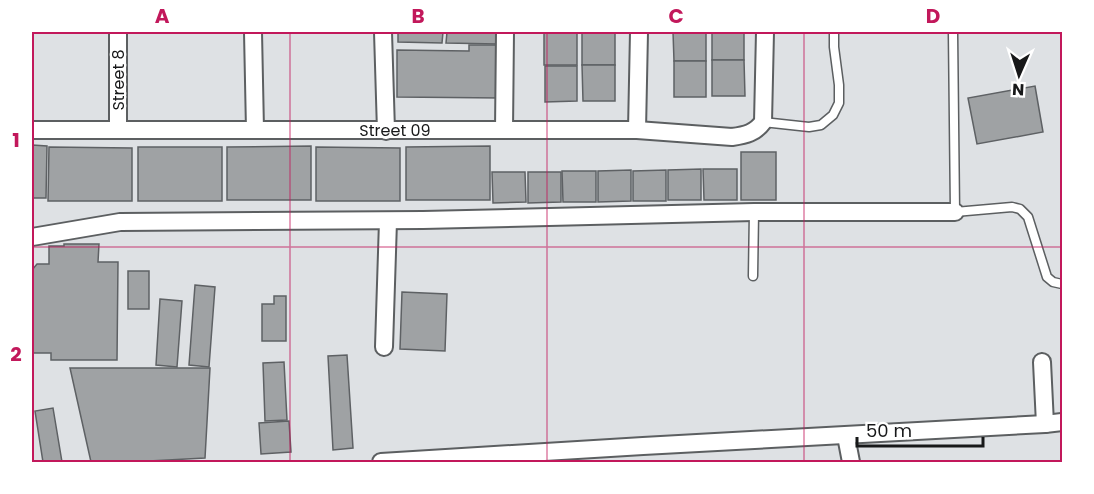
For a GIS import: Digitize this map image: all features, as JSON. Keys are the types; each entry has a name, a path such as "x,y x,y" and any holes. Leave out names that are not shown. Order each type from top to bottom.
{"street":[{"name":"Street 8","path":"118,32 118,129"},
{"path":"253,32 255,130"},
{"path":"383,32 386,131"},
{"path":"504,130 505,32"},
{"path":"637,130 639,32"},
{"path":"761,126 765,32"},
{"name":"Street 09","path":"32,130 637,130 732,136 747,135 761,126"},
{"path":"32,237 120,222 388,221 754,212 955,212"},
{"path":"384,346 388,221"},
{"path":"1042,362 1045,424"},
{"path":"381,462 643,454 846,436 1062,422"},
{"path":"846,436 851,462"}],"lane":[{"path":"761,126 809,127 821,125 833,116 839,103 834,32"},
{"path":"953,32 955,212 1012,207 1020,209 1028,217 1047,277 1053,282 1062,284"},
{"path":"753,276 754,212"}],"building":[{"path":"398,32 443,32 442,43 398,42"},
{"path":"447,32 499,32 498,44 446,43"},
{"path":"544,32 577,32 577,65 544,65"},
{"path":"582,32 615,32 615,65 582,65"},
{"path":"673,32 706,32 706,61 674,61"},
{"path":"712,32 744,32 744,60 712,60"},
{"path":"469,45 502,45 501,98 397,97 397,50 469,51"},
{"path":"712,60 744,60 745,96 712,96"},
{"path":"674,61 706,61 706,97 674,97"},
{"path":"582,65 615,65 615,101 583,101"},
{"path":"545,66 577,66 577,101 545,102"},
{"path":"1035,86 1043,132 977,144 968,98"},
{"path":"32,145 47,146 46,198 32,198"},
{"path":"311,146 311,200 227,200 227,147"},
{"path":"490,146 490,200 406,200 406,147"},
{"path":"49,147 132,148 132,201 48,201"},
{"path":"138,147 222,147 222,201 138,201"},
{"path":"316,147 400,148 400,201 316,201"},
{"path":"741,152 776,152 776,200 741,200"},
{"path":"701,169 701,200 668,200 668,170"},
{"path":"703,169 737,169 737,200 704,200"},
{"path":"631,170 631,201 598,202 598,171"},
{"path":"666,170 666,201 633,201 633,171"},
{"path":"562,171 596,171 596,202 563,202"},
{"path":"492,172 525,172 526,202 493,203"},
{"path":"528,172 561,172 561,202 528,203"},
{"path":"64,244 99,244 98,262 118,262 117,360 51,360 51,353 32,353 32,270 37,264 49,264 49,246 64,246"},
{"path":"128,271 149,271 149,309 128,309"},
{"path":"195,285 215,287 209,367 189,365"},
{"path":"402,292 447,294 445,351 400,349"},
{"path":"274,296 286,296 286,341 262,341 262,304 274,304"},
{"path":"160,299 182,301 177,367 156,365"},
{"path":"347,355 353,448 333,450 328,356"},
{"path":"284,362 287,420 265,421 263,363"},
{"path":"70,368 210,368 205,458 91,462"},
{"path":"53,408 62,462 43,462 35,411"},
{"path":"289,421 291,452 261,454 259,423"}]}
